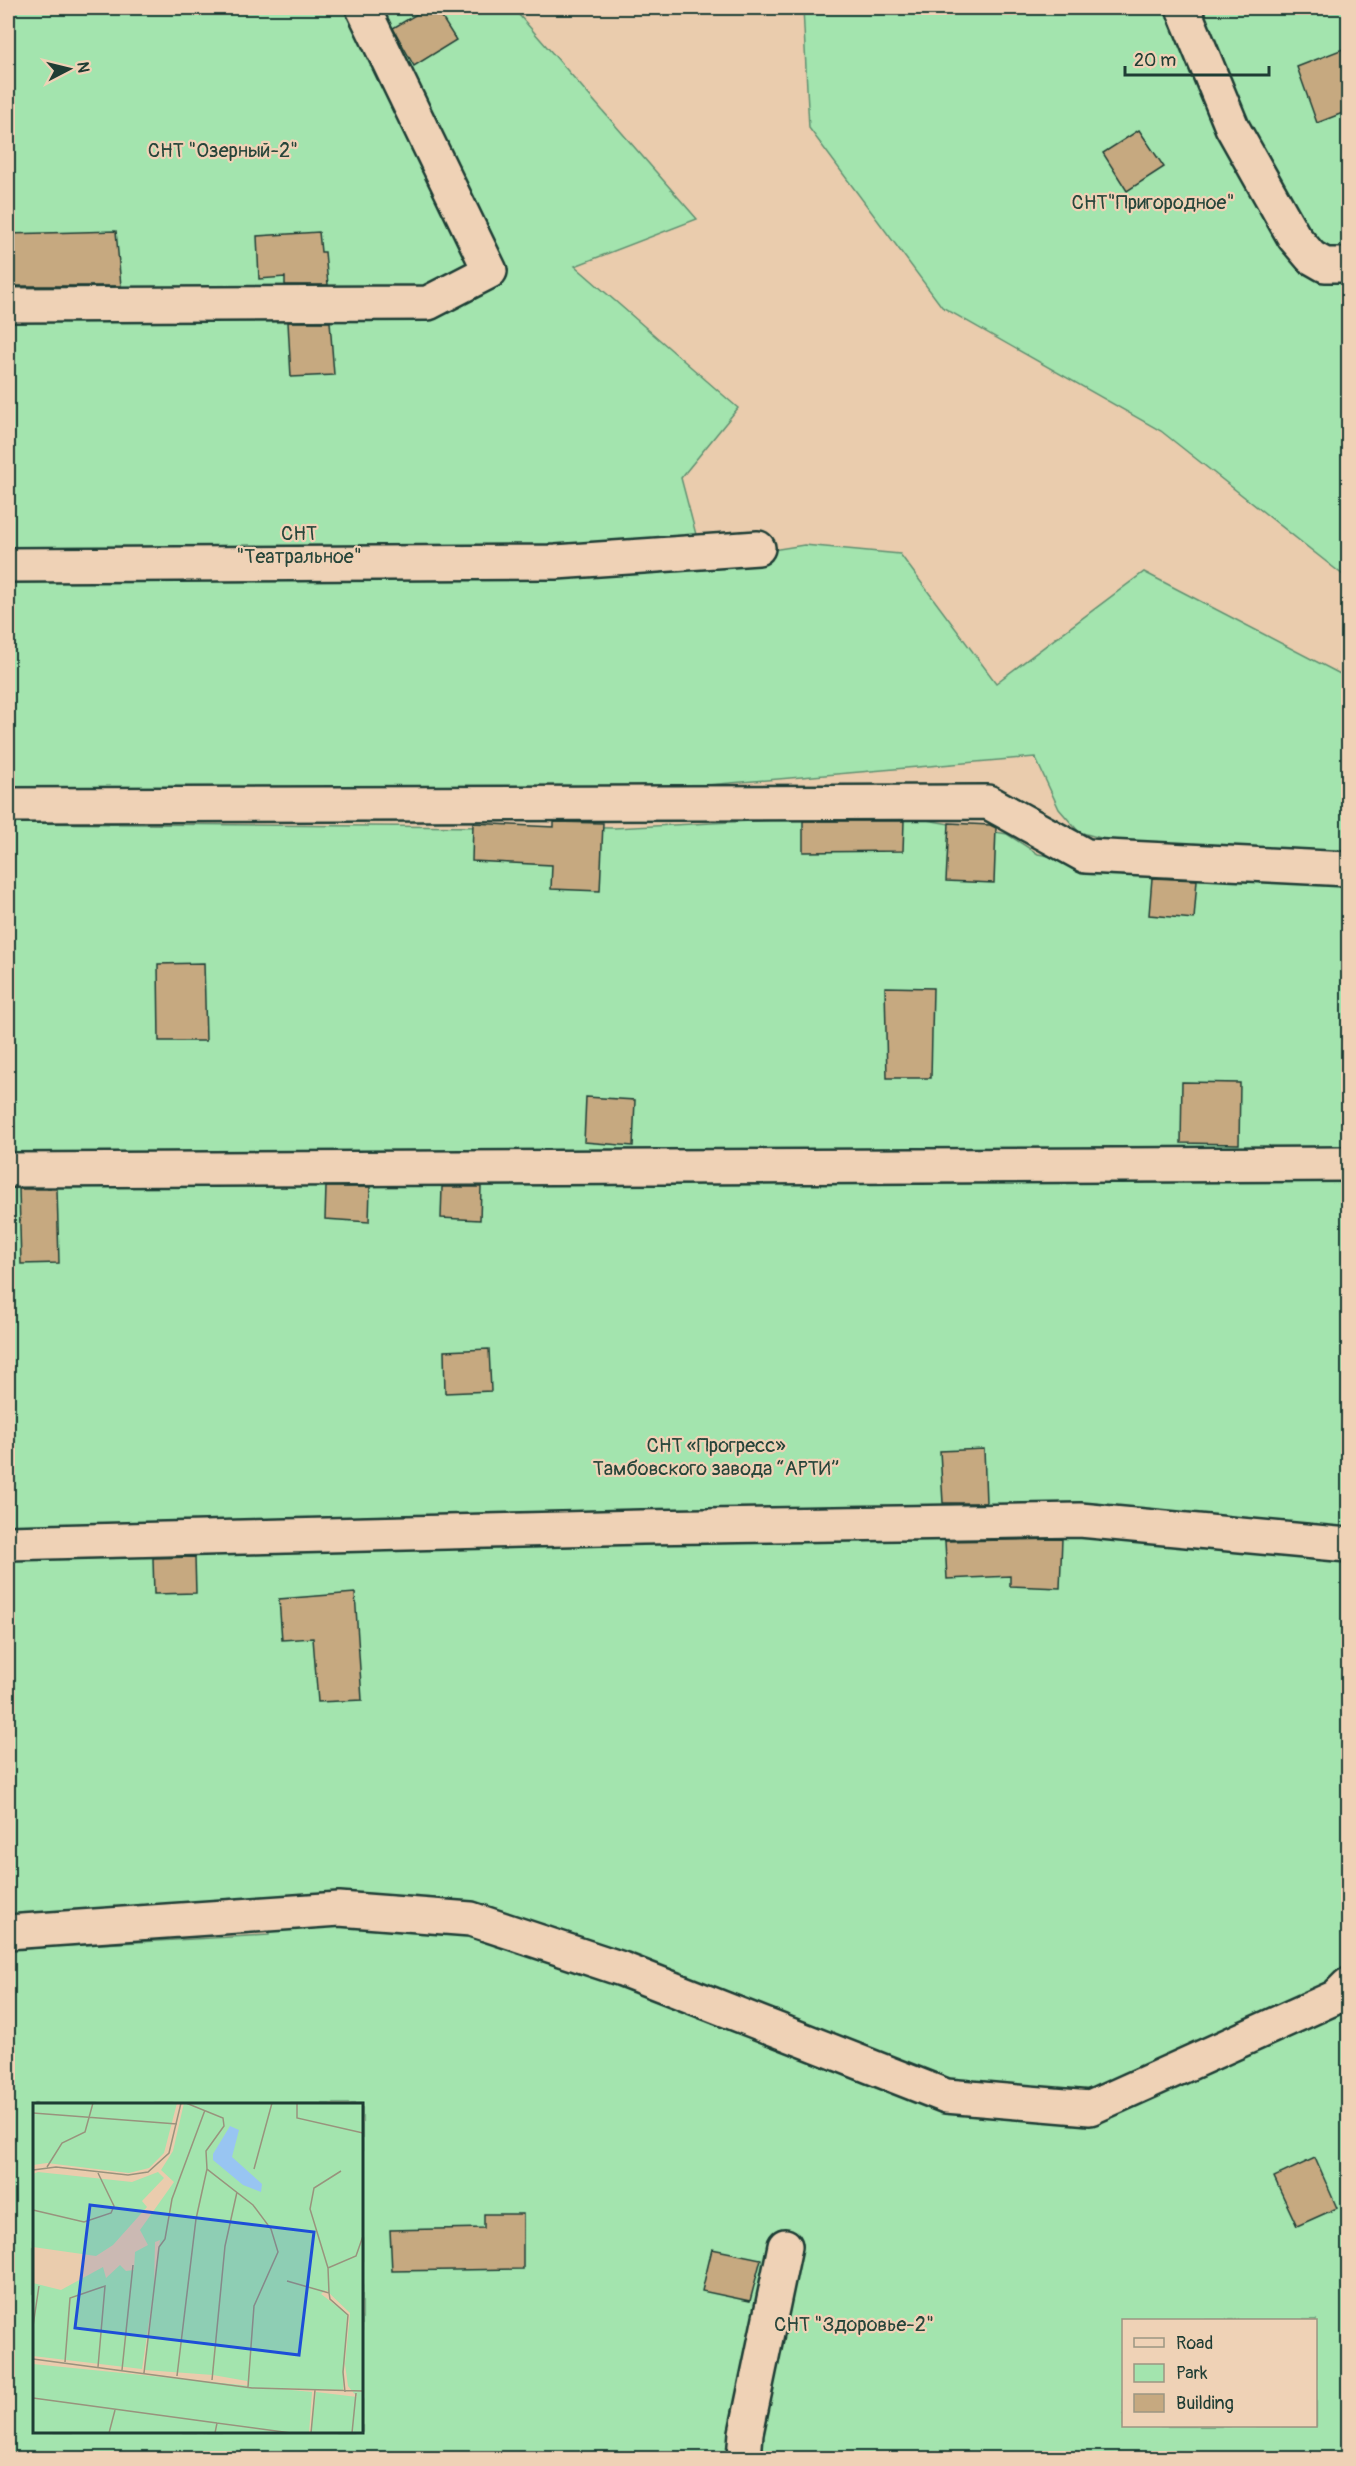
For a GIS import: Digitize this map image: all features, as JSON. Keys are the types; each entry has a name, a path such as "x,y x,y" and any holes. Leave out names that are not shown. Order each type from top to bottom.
{"lane":[{"path":"8,305 428,303 490,271 363,8"},
{"path":"1183,8 1232,127 1294,237 1311,257 1325,265 1348,265"},
{"path":"8,565 556,562 758,548"},
{"path":"8,805 988,802 1086,856 1348,869"},
{"path":"8,1170 734,1169 1348,1164"},
{"path":"8,1543 642,1527 1080,1520 1348,1545"},
{"path":"8,1932 339,1909 471,1919 622,1969 946,2096 1090,2108 1336,1996 1348,1985"},
{"path":"744,2458 746,2433 785,2246"}],"green space":[{"name":"СНТ «Прогресс» Тамбовского завода “АРТИ”","path":"8,8 513,8 697,219 575,266 738,408 681,478 703,561 804,545 900,554 996,683 1144,572 1348,678 1348,2458 8,2458 8,1949 269,1935 266,1903 8,1917 8,823 614,828 892,814 1007,834 1038,854 1102,866 1108,840 1079,832 1059,809 1035,757 533,800 8,790"},
{"name":"СНТ\"Пригородное\"","path":"803,8 1348,8 1348,579 1161,431 942,307 809,128"}],"building":[{"path":"427,8 436,8 456,40 414,66 393,28"},
{"path":"1348,47 1348,111 1317,123 1297,67"},
{"path":"1139,130 1164,167 1127,191 1103,153"},
{"path":"116,231 121,286 8,286 8,234"},
{"path":"319,232 321,252 325,252 328,285 285,285 285,277 259,279 257,236"},
{"path":"288,322 330,322 334,375 291,377"},
{"path":"803,821 904,821 903,851 803,852"},
{"path":"554,822 603,823 600,891 551,889 552,865 472,861 473,823 554,827"},
{"path":"949,823 990,825 996,828 994,883 946,881"},
{"path":"1152,878 1197,880 1194,919 1149,915"},
{"path":"204,963 206,1041 159,1041 158,964"},
{"path":"885,987 933,988 931,1078 887,1078"},
{"path":"1182,1082 1240,1083 1239,1144 1181,1143"},
{"path":"586,1097 635,1100 633,1146 584,1142"},
{"path":"326,1187 370,1187 369,1222 325,1219"},
{"path":"442,1187 481,1187 480,1220 441,1218"},
{"path":"19,1189 57,1189 59,1263 21,1264"},
{"path":"489,1349 491,1391 445,1393 444,1351"},
{"path":"984,1449 986,1503 943,1503 940,1451"},
{"path":"1062,1539 1060,1588 1010,1586 1010,1576 947,1579 945,1541"},
{"path":"195,1557 196,1593 154,1594 153,1558"},
{"path":"355,1593 362,1700 318,1702 313,1638 282,1640 279,1599"},
{"path":"1315,2158 1337,2208 1297,2226 1274,2177"},
{"path":"484,2214 523,2214 523,2269 392,2271 390,2230 484,2228"},
{"path":"712,2249 761,2259 750,2301 702,2291"}],"park label":[{"name":"СНТ \"Озерный-2\"","path":"223,150"},
{"name":"СНТ \"Театральное\"","path":"299,544"},
{"name":"СНТ \"Здоровье-2\"","path":"854,2324"}]}
